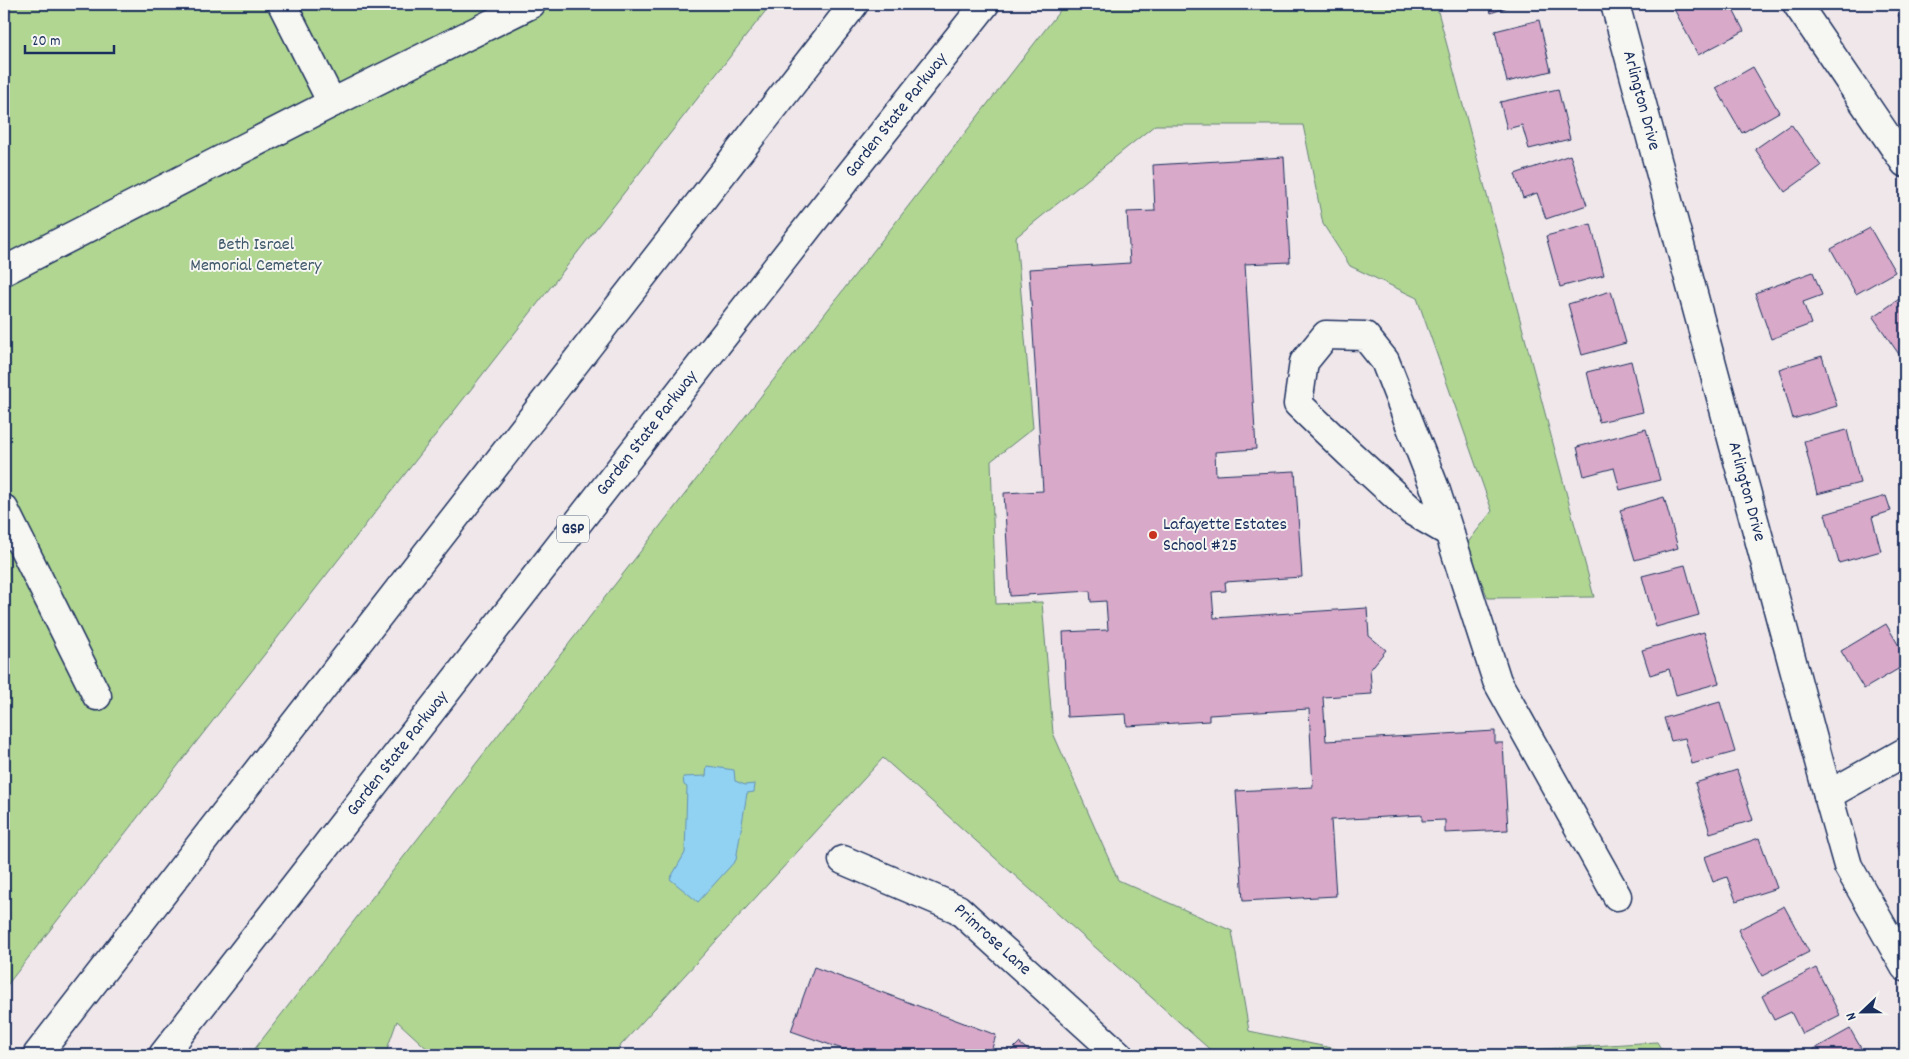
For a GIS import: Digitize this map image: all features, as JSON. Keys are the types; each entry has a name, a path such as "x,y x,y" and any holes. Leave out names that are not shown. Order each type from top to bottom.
{"main road":[{"path":"282,4 332,103"},
{"path":"4,271 332,103 532,4"},
{"path":"37,1055 854,4"},
{"name":"Garden State Parkway","path":"163,1055 813,221 985,4"},
{"name":"Arlington Drive","path":"1615,4 1848,866 1905,968"},
{"path":"1797,4 1905,163"},
{"path":"1450,534 1412,511 1349,454 1298,404 1304,362 1326,335 1365,336 1385,361 1436,491 1450,534 1497,681 1617,896"},
{"path":"4,509 97,696"},
{"path":"1828,795 1905,752"},
{"name":"Primrose Lane","path":"843,860 958,909 1119,1055"}],"green space":[{"name":"Beth Israel Memorial Cemetery","path":"4,4 771,4 4,989"},
{"path":"1065,4 1436,4 1594,597 1488,598 1466,545 1492,511 1417,298 1350,266 1323,224 1303,125 1155,125 1016,237 1033,428 991,461 996,604 1042,602 1053,733 1118,880 1232,931 1249,1031 1366,1055 1216,1055 883,758 612,1055 434,1055 397,1021 385,1055 250,1055"},
{"path":"1657,1042 1665,1055 1446,1055"}],"water":[{"path":"707,766 734,770 735,781 745,785 755,784 754,792 747,793 736,860 698,902 670,879 685,853 687,787 684,785 683,777 706,776"}],"building":[{"path":"1488,4 1515,4 1491,13"},
{"path":"1690,4 1692,8 1701,4 1730,4 1744,31 1698,55 1674,9"},
{"path":"1905,10 1905,26 1898,15"},
{"path":"1539,20 1551,71 1507,82 1495,31"},
{"path":"1753,67 1779,112 1742,133 1716,88"},
{"path":"1558,89 1570,139 1529,149 1522,125 1507,129 1500,102"},
{"path":"1791,124 1821,166 1785,192 1755,149"},
{"path":"1570,155 1587,205 1546,219 1537,193 1523,198 1515,174"},
{"name":"Lafayette Estates School #25","path":"1284,157 1290,262 1245,264 1256,449 1215,452 1216,475 1295,471 1302,577 1225,582 1226,591 1212,592 1214,618 1367,608 1369,636 1386,650 1370,670 1372,694 1323,697 1326,741 1495,731 1495,743 1503,743 1508,830 1445,833 1445,820 1422,821 1422,815 1331,820 1336,896 1243,901 1236,791 1313,787 1309,709 1209,715 1209,721 1127,726 1126,714 1067,717 1063,632 1108,630 1106,601 1091,602 1090,591 1010,596 1004,493 1043,491 1029,269 1130,263 1127,212 1155,211 1153,165"},
{"path":"1591,224 1604,275 1560,287 1546,236"},
{"path":"1870,228 1895,272 1856,294 1831,249"},
{"path":"1813,272 1822,295 1803,302 1811,324 1771,339 1755,293"},
{"path":"1611,291 1626,343 1582,355 1568,304"},
{"path":"1905,295 1905,358 1903,360 1873,317"},
{"path":"1822,356 1837,406 1793,419 1779,369"},
{"path":"1631,361 1643,412 1599,422 1587,372"},
{"path":"1646,429 1660,480 1620,490 1614,468 1584,476 1577,447"},
{"path":"1847,430 1860,483 1817,494 1804,441"},
{"path":"1886,496 1891,511 1872,517 1881,551 1839,563 1825,514"},
{"path":"1664,497 1678,548 1635,560 1620,510"},
{"path":"1685,565 1699,615 1656,627 1642,576"},
{"path":"1886,624 1905,656 1905,665 1864,689 1841,651"},
{"path":"1704,632 1719,683 1676,695 1669,669 1650,675 1642,650"},
{"path":"1720,702 1735,752 1692,764 1685,738 1671,741 1664,718"},
{"path":"1737,770 1753,820 1710,833 1695,783"},
{"path":"1759,838 1777,888 1736,901 1727,877 1713,882 1704,857"},
{"path":"1905,838 1905,862 1896,843"},
{"path":"1784,906 1809,952 1762,976 1738,930"},
{"path":"814,967 996,1035 990,1055 859,1055 791,1031"},
{"path":"1816,968 1840,1015 1802,1034 1791,1012 1774,1020 1762,996"},
{"path":"1850,1029 1865,1055 1811,1055 1809,1052"},
{"path":"1019,1043 1034,1055 1007,1055"}],"place":[{"name":"Lafayette Estates School #25","path":"1153,535"}]}
